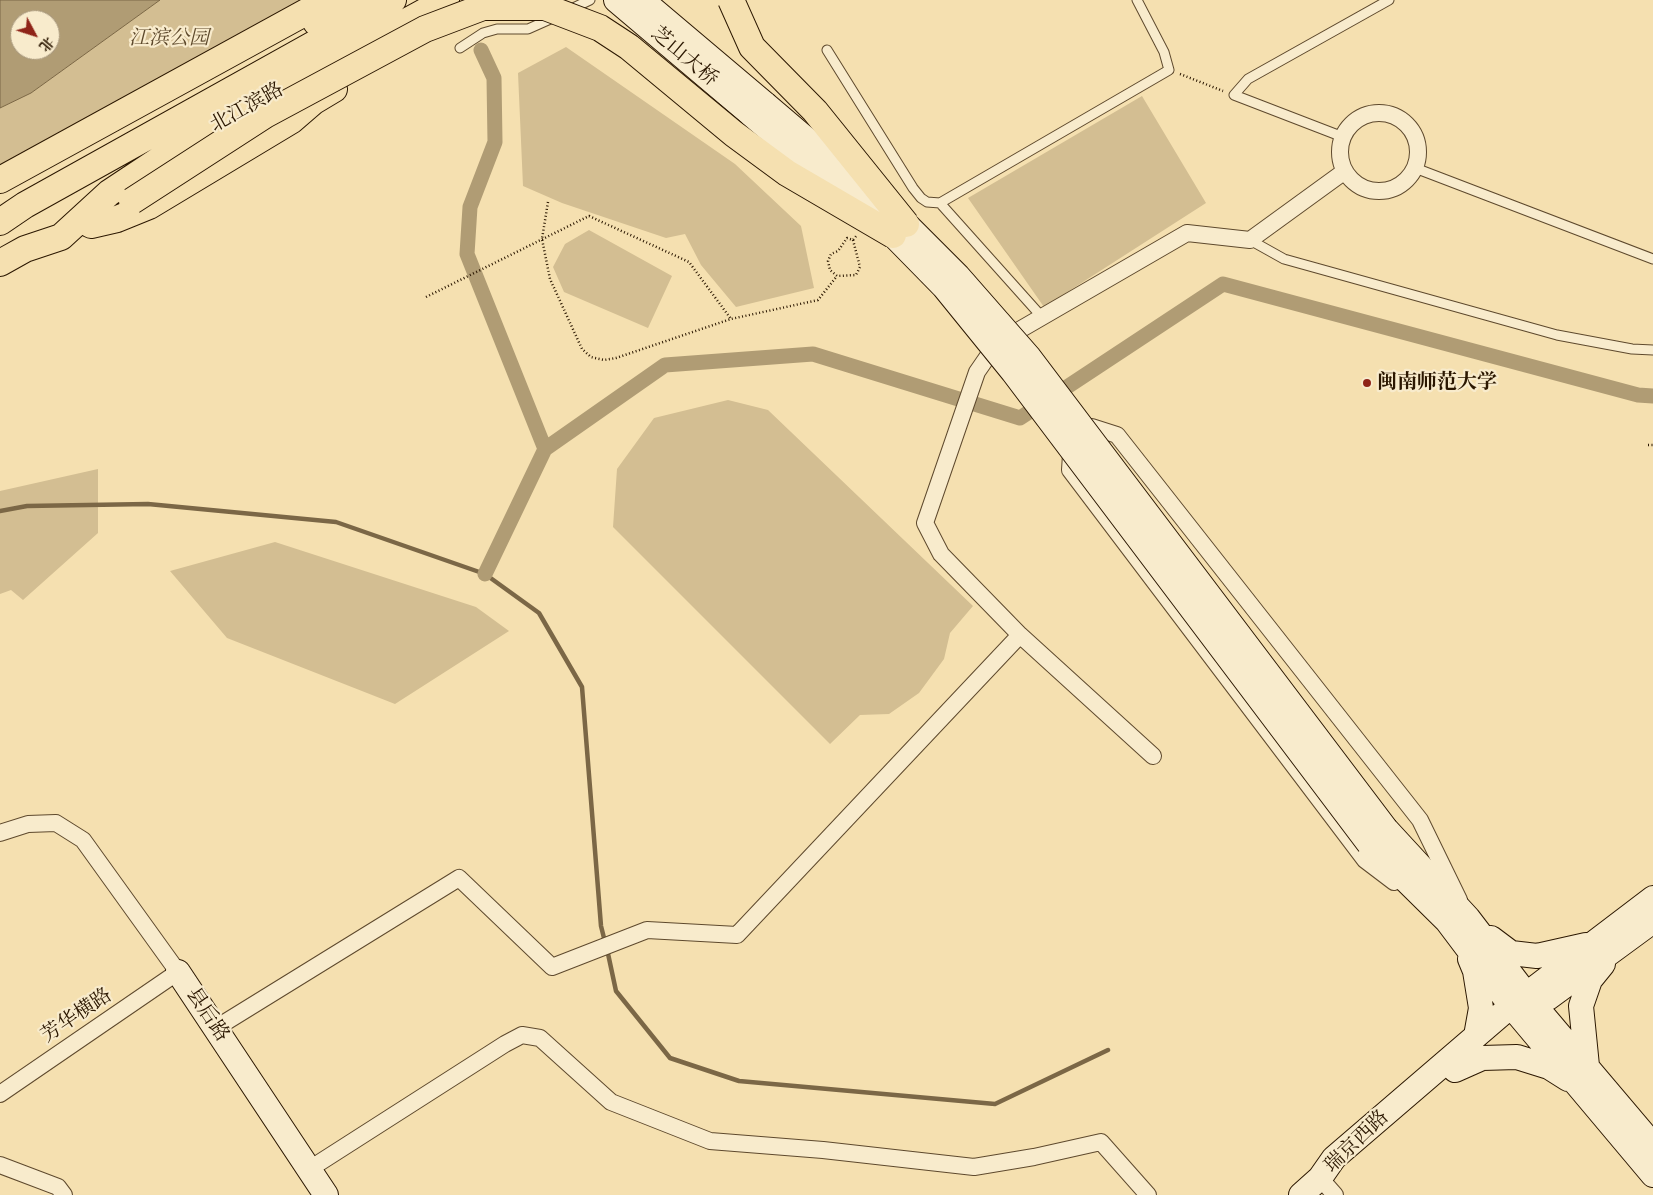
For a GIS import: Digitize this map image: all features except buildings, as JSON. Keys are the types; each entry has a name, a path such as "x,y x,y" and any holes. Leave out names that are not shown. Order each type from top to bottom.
{"main road":[{"path":"0,180 328,0"},
{"path":"0,203 43,175 355,0"},
{"name":"北江滨路","path":"0,222 25,205 393,0"},
{"name":"北江滨路","path":"61,237 109,193 183,144 446,0"},
{"path":"91,225 117,220 149,206 292,120 314,100 436,32 481,17 510,0"},
{"path":"731,0 752,47 814,112 900,230"},
{"name":"北江滨路","path":"0,263 25,249 91,225 132,201 265,115 425,29 483,7 545,7 600,28 629,47 734,134 787,173 900,230"}],"street":[{"name":"芝山大桥","path":"616,0 759,109"},
{"path":"642,0 759,109 900,230 1378,836 1463,927 1524,1006 1582,1075 1653,1175"},
{"path":"1371,114 1395,117 1409,128 1417,144 1418,156 1415,168 1403,182 1387,191 1374,191 1363,188 1352,181 1345,171 1341,154 1344,137 1350,127 1360,119 1371,114"},
{"path":"1153,756 1020,635 941,554 925,523 958,432 976,372 997,343 1187,233 1250,240 1345,171"},
{"path":"1476,1036 1481,1008 1475,970 1463,927 1420,820 1117,435 1092,427 1072,439 1070,470 1365,860 1463,927 1511,953 1537,956 1606,945"},
{"path":"216,1028 458,878 552,967 647,930 737,935 1020,635"},
{"name":"县后路","path":"0,833 28,824 56,823 82,840 178,972 326,1195"},
{"name":"瑞京西路","path":"1327,1186 1334,1158 1476,1036 1524,1006 1606,945 1653,898"},
{"name":"瑞京西路","path":"1606,945 1653,921"},
{"path":"1582,1075 1581,1006 1590,980 1606,945"},
{"name":"芳华横路","path":"0,1094 178,972"},
{"name":"瑞京西路","path":"1327,1186 1524,1006"},
{"path":"308,1170 522,1035 540,1038 611,1102 710,1141 823,1150 974,1166 1034,1157 1101,1142 1148,1195"},
{"path":"1455,1070 1482,1058 1516,1057 1582,1075 1653,1145"},
{"path":"0,1165 58,1187 64,1195"},
{"path":"1301,1195 1327,1186"}],"lane":[{"path":"460,48 483,33 497,29 528,29 590,0"},
{"path":"827,50 913,188 927,202 940,203 1169,70 1164,52 1137,0"},
{"path":"1344,137 1234,95 1248,79 1388,0"},
{"path":"1415,168 1653,259"},
{"path":"940,203 1042,317"},
{"path":"1250,240 1284,259 1556,335 1632,349 1653,350"}],"path":[{"path":"1169,70 1234,95"},
{"path":"548,202 542,239 550,279 582,348 591,357 604,360 616,358 731,319 818,300 837,276 856,275 860,267 853,240 848,238 838,251 831,254 828,260 830,270 837,276"},
{"path":"426,297 589,216 689,262 731,319"},
{"path":"1648,445 1653,446"}],"green space":[{"name":"江滨公园","path":"160,0 316,0 0,173 0,108 31,93"},
{"path":"566,47 735,164 801,226 814,288 736,307 701,265 685,234 666,238 562,203 523,186 518,73"},
{"path":"1142,96 1206,203 1044,307 968,198"},
{"path":"589,230 672,276 648,328 564,292 553,267 565,244"},
{"path":"728,400 768,410 973,606 950,633 944,659 919,693 889,714 860,715 830,744 613,527 617,469 654,418"},
{"path":"98,469 98,533 23,600 11,590 0,594 0,491"},
{"path":"275,542 476,607 509,631 395,704 227,638 170,571"}],"shaded area":[{"path":"0,0 160,0 31,93 0,108"}],"waterway":[{"path":"481,50 494,78 495,142 470,207 467,254 545,449 665,365 813,354 1020,418 1223,284 1638,395 1653,396"},
{"path":"485,574 545,449"},
{"path":"0,511 27,506 148,504 336,522 485,574 539,613 582,687 601,926 605,942"},
{"path":"607,949 616,991 670,1058 739,1081 995,1104 1108,1050"}],"place":[{"name":"闽南师范大学","path":"1367,383"}]}
